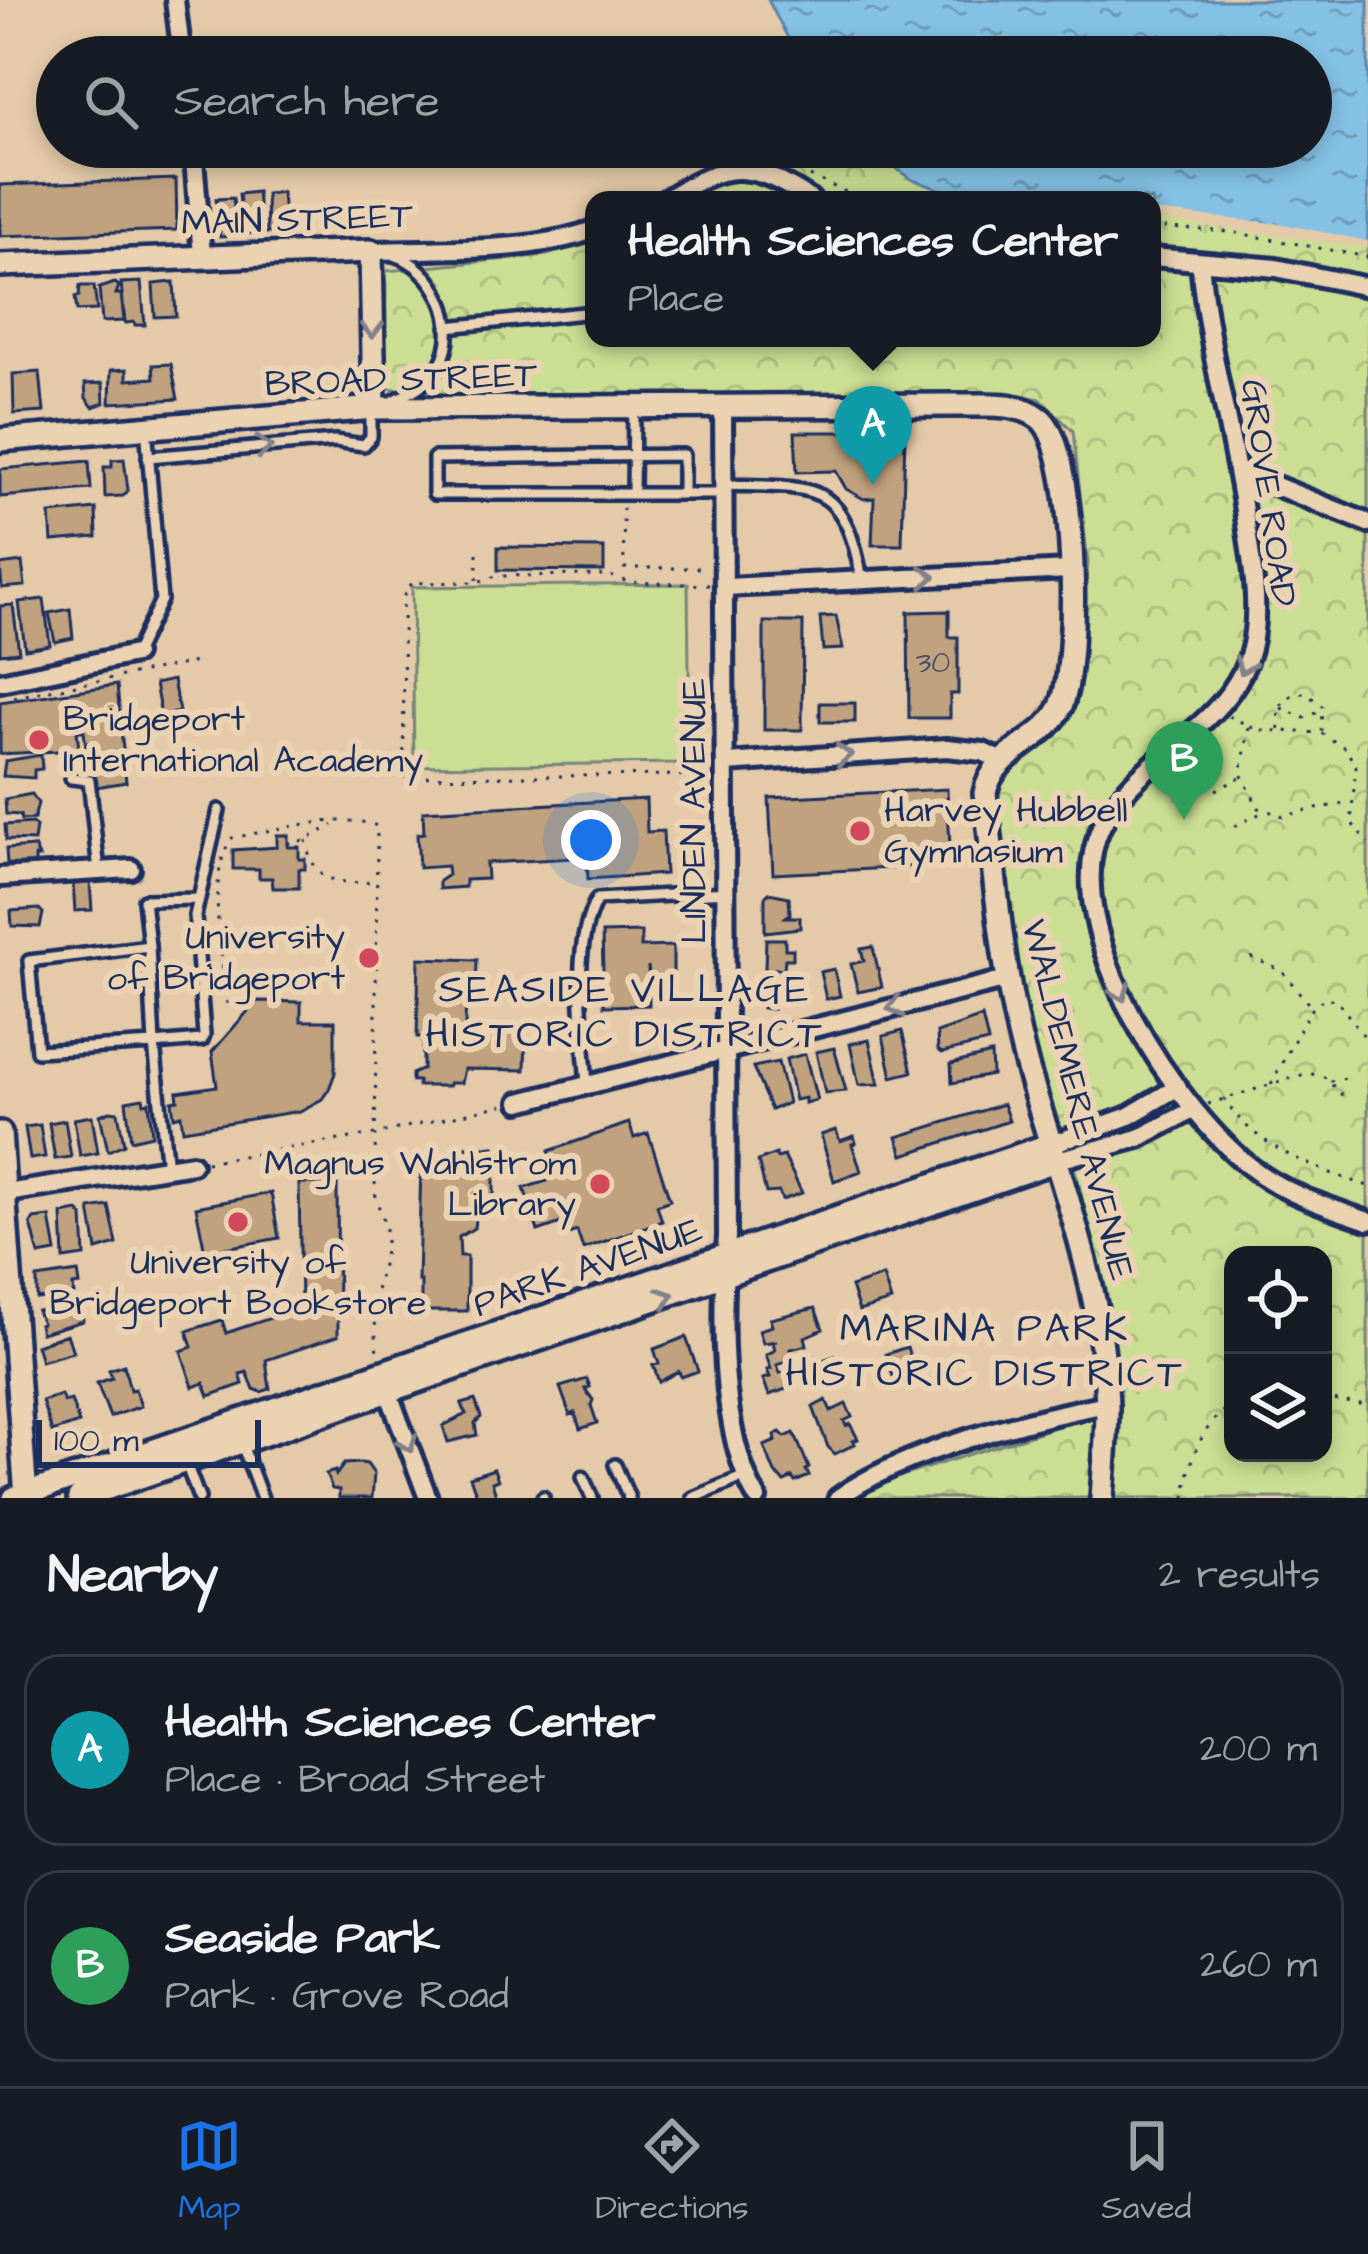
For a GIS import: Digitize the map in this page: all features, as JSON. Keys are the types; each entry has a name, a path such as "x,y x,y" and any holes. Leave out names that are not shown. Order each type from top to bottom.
{"street":[{"path":"175,0 179,36"},
{"path":"195,168 202,256"},
{"path":"680,191 712,172 734,169 770,176 796,191"},
{"name":"MAIN STREET","path":"0,265 504,246 585,232"},
{"path":"371,251 372,408"},
{"path":"1161,258 1276,268 1368,287"},
{"name":"GROVE ROAD","path":"1200,262 1204,311 1239,471 1255,589 1255,630 1248,663 1236,686 1217,709 1132,781 1101,827 1092,859 1093,900 1126,1008 1196,1113 1234,1154 1263,1176 1368,1221"},
{"name":"LINDEN AVENUE","path":"723,406 728,763 724,1266 731,1412 745,1476 757,1498"},
{"name":"BROAD STREET","path":"0,440 147,444 372,408 1021,407 1050,429 1060,451 1070,570"},
{"path":"1239,471 1368,523"},
{"path":"726,584 1070,570 1068,670 1060,708 1002,760 983,752 947,748 728,763"},
{"path":"0,682 135,654"},
{"name":"WALDEMERE AVENUE","path":"1002,760 989,775 985,794 996,910 1027,1064 1091,1291 1107,1404 1102,1498"},
{"path":"0,878 130,869"},
{"path":"520,1102 1008,979"},
{"name":"PARK AVENUE","path":"21,1497 384,1383 1055,1152 1178,1087"},
{"name":"PARK AVENUE","path":"1055,1152 1139,1138 1196,1113"},
{"path":"0,1133 21,1497"},
{"path":"2,1194 192,1164"},
{"path":"384,1383 428,1498"},
{"name":"PARK AVENUE","path":"79,1498 241,1442 384,1383"},
{"path":"838,1498 854,1486 943,1449 1107,1404"}],"lane":[{"path":"135,654 161,600 147,444 335,441 364,445 371,437 372,408 418,388 445,352 447,327 435,287 418,266 371,251"},
{"path":"447,327 585,313"},
{"path":"628,494 634,407"},
{"path":"683,494 683,455 434,458 434,494 683,494 794,487 822,494 847,523 862,580"},
{"path":"71,778 89,781 99,871"},
{"path":"149,946 28,961 37,1051 202,1040 195,916 219,810"},
{"path":"587,1084 581,1007 586,932 597,899 727,892"},
{"path":"167,1168 144,900 199,899"},
{"path":"241,1442 261,1495 245,1498"},
{"path":"185,1461 199,1498"},
{"path":"615,1465 629,1498"},
{"path":"694,1498 745,1476"},
{"path":"583,1477 592,1498"}],"path":[{"path":"798,168 844,191"},
{"path":"1161,228 1232,232 1368,257"},
{"path":"628,494 623,568 709,568"},
{"path":"476,582 477,548"},
{"path":"404,776 403,598 412,583 608,575 628,582 726,584"},
{"path":"403,598 412,597"},
{"path":"0,699 201,661"},
{"path":"1279,731 1280,707 1293,694 1306,693 1323,710 1322,734"},
{"path":"1280,707 1304,718 1323,710"},
{"path":"1217,709 1250,728 1322,734 1352,756 1357,777 1351,822 1368,844"},
{"path":"1250,728 1241,777 1251,800 1264,811 1282,816 1351,802"},
{"path":"379,777 708,775"},
{"path":"1216,790 1241,777"},
{"path":"1235,826 1264,811"},
{"path":"227,1004 218,881 227,845 238,836 249,838 287,826 353,819 377,826 376,1199 386,1227 386,1247 374,1300 376,1359 384,1383"},
{"path":"237,824 238,836"},
{"path":"288,843 306,840 334,824"},
{"path":"306,840 311,862 330,879 377,882"},
{"path":"1251,957 1282,971 1312,1008"},
{"path":"1271,1084 1312,1008 1325,997 1333,998 1367,1040"},
{"path":"1196,1113 1224,1098 1308,1073 1320,1075 1343,1096"},
{"path":"1328,1082 1352,1077"},
{"path":"1224,1098 1244,1124 1277,1146 1315,1167 1368,1186"},
{"path":"192,1164 375,1134 520,1102"},
{"path":"1332,1400 1368,1406"},
{"path":"1185,1498 1192,1458 1203,1433 1224,1410"}],"green space":[{"path":"738,168 896,168 911,179 999,191 703,191"},
{"path":"1161,214 1368,242 1368,1498 855,1498 892,1479 1115,1408 1103,1294 1078,1180 1035,1053 1018,973 1004,890 998,802 1002,773 1057,736 1075,702 1088,563 1073,431 1040,399 1009,393 465,396 385,388 386,271 547,255 585,244 585,347 1161,347"},
{"path":"688,584 690,763 414,766 412,587"}],"water":[{"path":"768,0 1368,0 1368,242 1161,214 1161,191 944,191 896,168 1332,168 1332,36 787,36"}],"pier":[{"path":"1161,212 1283,224 1368,241 1368,248 1161,220"}],"building":[{"path":"176,179 177,230 0,236 0,185"},
{"path":"257,192 261,232 243,234 239,194"},
{"path":"282,192 285,232 267,233 266,194"},
{"path":"233,198 237,236 220,237 216,199"},
{"path":"141,282 145,325 125,323 121,283"},
{"path":"174,282 176,316 155,317 153,284"},
{"path":"115,283 124,321 102,322 99,288"},
{"path":"80,286 94,286 97,310 77,311 75,297"},
{"path":"171,364 178,399 110,403 111,370 127,369 127,380 154,378 153,365"},
{"path":"40,372 44,412 14,414 13,374"},
{"path":"103,383 104,403 93,407 86,398 85,384"},
{"path":"795,432 905,432 902,545 872,545 874,498 864,499 846,489 836,471 797,472"},
{"path":"124,459 128,490 123,496 105,497 104,467"},
{"path":"89,461 91,489 0,497 0,469"},
{"path":"96,509 97,537 52,541 50,514"},
{"path":"498,547 604,548 604,571 498,570"},
{"path":"22,562 25,586 2,588 0,565"},
{"path":"44,599 50,645 25,649 19,602"},
{"path":"13,605 19,652 0,654 0,606"},
{"path":"70,609 73,638 55,642 49,613"},
{"path":"949,611 949,637 958,637 958,694 950,694 950,718 909,718 908,612"},
{"path":"836,616 843,649 823,650 820,617"},
{"path":"764,622 803,622 802,730 764,730"},
{"path":"173,680 179,712 161,716 155,684"},
{"name":"Bridgeport International Academy","path":"117,685 126,782 96,787 84,731 77,731 79,750 0,754 0,702"},
{"path":"820,703 855,703 855,722 820,722"},
{"path":"41,755 42,769 34,770 34,778 3,776 5,761"},
{"name":"Harvey Hubbell Gymnasium","path":"947,789 951,865 773,874 769,798"},
{"path":"32,794 38,803 34,819 6,814 5,799"},
{"path":"646,799 647,832 663,831 665,874 588,879 591,857 486,863 487,879 439,889 439,881 448,875 447,866 419,868 417,834 424,833 423,811"},
{"path":"32,823 34,841 6,840 5,825"},
{"path":"277,835 288,835 288,847 299,847 299,859 305,859 305,869 299,869 299,888 273,888 272,878 259,878 259,869 233,869 233,850 277,847"},
{"path":"34,847 39,857 35,865 7,864 6,849"},
{"path":"90,882 92,910 75,911 73,883"},
{"path":"769,893 789,897 786,917 800,917 800,928 765,932"},
{"path":"39,909 43,913 40,927 12,926 11,911"},
{"path":"641,932 641,947 673,946 673,985 651,986 648,966 649,1005 604,1006 602,933"},
{"path":"766,939 785,939 785,949 793,949 793,959 785,959 784,969 765,969"},
{"path":"873,947 882,987 858,992 851,964 864,961 861,949"},
{"path":"419,958 477,960 476,988 466,987 465,1028 526,1029 525,1070 464,1069 461,1083 449,1086 418,1086 418,1081 412,1081 412,1074 423,1069 423,1037 417,1037"},
{"path":"834,969 840,996 826,999 820,972"},
{"path":"765,985 788,985 788,993 795,993 794,1005 762,1008"},
{"path":"257,1001 301,1002 301,1021 335,1021 335,1073 329,1089 322,1099 300,1111 183,1130 181,1115 174,1117 172,1101 178,1100 177,1092 217,1086 212,1052"},
{"path":"982,1017 988,1042 938,1050 937,1033"},
{"path":"902,1031 912,1072 892,1077 883,1036"},
{"path":"869,1040 879,1084 859,1085 850,1044"},
{"path":"834,1048 846,1091 825,1093 816,1052"},
{"path":"805,1054 817,1100 805,1103 805,1098 795,1100 786,1059"},
{"path":"991,1054 992,1075 952,1083 951,1064"},
{"path":"778,1062 788,1103 771,1110 753,1067"},
{"path":"143,1098 144,1103 149,1102 152,1135 131,1140 126,1101"},
{"path":"1003,1104 1009,1121 903,1155 897,1137"},
{"path":"118,1112 124,1144 108,1151 100,1115"},
{"path":"92,1116 98,1153 80,1156 74,1119"},
{"path":"65,1120 71,1157 55,1159 49,1123"},
{"name":"Magnus Wahlstrom Library","path":"629,1123 634,1138 648,1133 670,1200 657,1205 662,1221 583,1249 577,1231 565,1235 561,1223 538,1231 524,1188 547,1181 543,1168 554,1165 549,1151"},
{"path":"40,1125 45,1157 30,1159 25,1127"},
{"path":"836,1130 840,1141 854,1136 861,1171 834,1181 821,1135"},
{"path":"464,1147 494,1147 494,1212 476,1212 474,1228 459,1237 460,1256 467,1256 467,1311 421,1311 421,1164 464,1164"},
{"path":"776,1154 777,1158 784,1156 802,1193 782,1200 779,1192 766,1193 758,1161"},
{"path":"299,1183 337,1183 338,1336 266,1360 270,1389 254,1389 247,1372 240,1374 243,1384 209,1396 204,1383 193,1387 181,1351 192,1347 187,1331 222,1320 226,1333 301,1308"},
{"name":"University of Bridgeport Bookstore","path":"271,1193 279,1238 205,1252 196,1207"},
{"path":"109,1206 117,1244 97,1250 90,1209"},
{"path":"78,1211 83,1216 85,1256 64,1259 62,1214"},
{"path":"50,1217 56,1252 39,1255 31,1224 34,1219"},
{"path":"78,1272 80,1285 73,1286 74,1294 37,1299 37,1278"},
{"path":"883,1276 891,1301 859,1311 851,1287"},
{"path":"81,1302 83,1321 41,1333 37,1311"},
{"path":"815,1308 823,1329 805,1337 807,1345 791,1349 794,1359 777,1365 780,1373 816,1357 817,1362 835,1356 840,1370 769,1395 763,1379 770,1377 767,1370 771,1369 766,1355 775,1350 773,1342 777,1341 763,1343 759,1330 772,1326 770,1319"},
{"path":"67,1334 73,1352 41,1361 36,1345"},
{"path":"686,1337 698,1371 681,1377 679,1371 659,1382 654,1349"},
{"path":"907,1347 917,1380 896,1386 886,1354"},
{"path":"124,1365 130,1390 135,1389 141,1406 110,1417 97,1383 112,1378 109,1370"},
{"path":"587,1379 590,1387 585,1389 593,1400 597,1423 580,1429 560,1387"},
{"path":"61,1395 64,1402 71,1400 79,1423 52,1432 42,1401"},
{"path":"475,1400 481,1417 475,1423 477,1435 448,1442 443,1426 466,1414 462,1404"},
{"path":"826,1400 831,1411 846,1404 852,1417 844,1421 858,1439 835,1454 813,1407"},
{"path":"780,1432 785,1437 794,1433 809,1476 785,1482 775,1473 764,1446 776,1441"},
{"path":"361,1463 374,1474 372,1498 339,1498 339,1490 332,1489 326,1474 335,1471 336,1475 344,1464"},
{"path":"494,1469 497,1498 477,1496 470,1477"}],"place":[{"name":"Health Sciences Center","path":"873,485"},
{"name":"Bridgeport International Academy","path":"39,740"},
{"name":"Seaside Park","path":"1184,820"},
{"name":"Harvey Hubbell Gymnasium","path":"860,831"},
{"name":"University of Bridgeport","path":"369,958"},
{"name":"Magnus Wahlstrom Library","path":"600,1184"},
{"name":"University of Bridgeport Bookstore","path":"238,1222"}],"district":[{"name":"SEASIDE VILLAGE HISTORIC DISTRICT","path":"625,1014"},
{"name":"MARINA PARK HISTORIC DISTRICT","path":"985,1352"}]}
